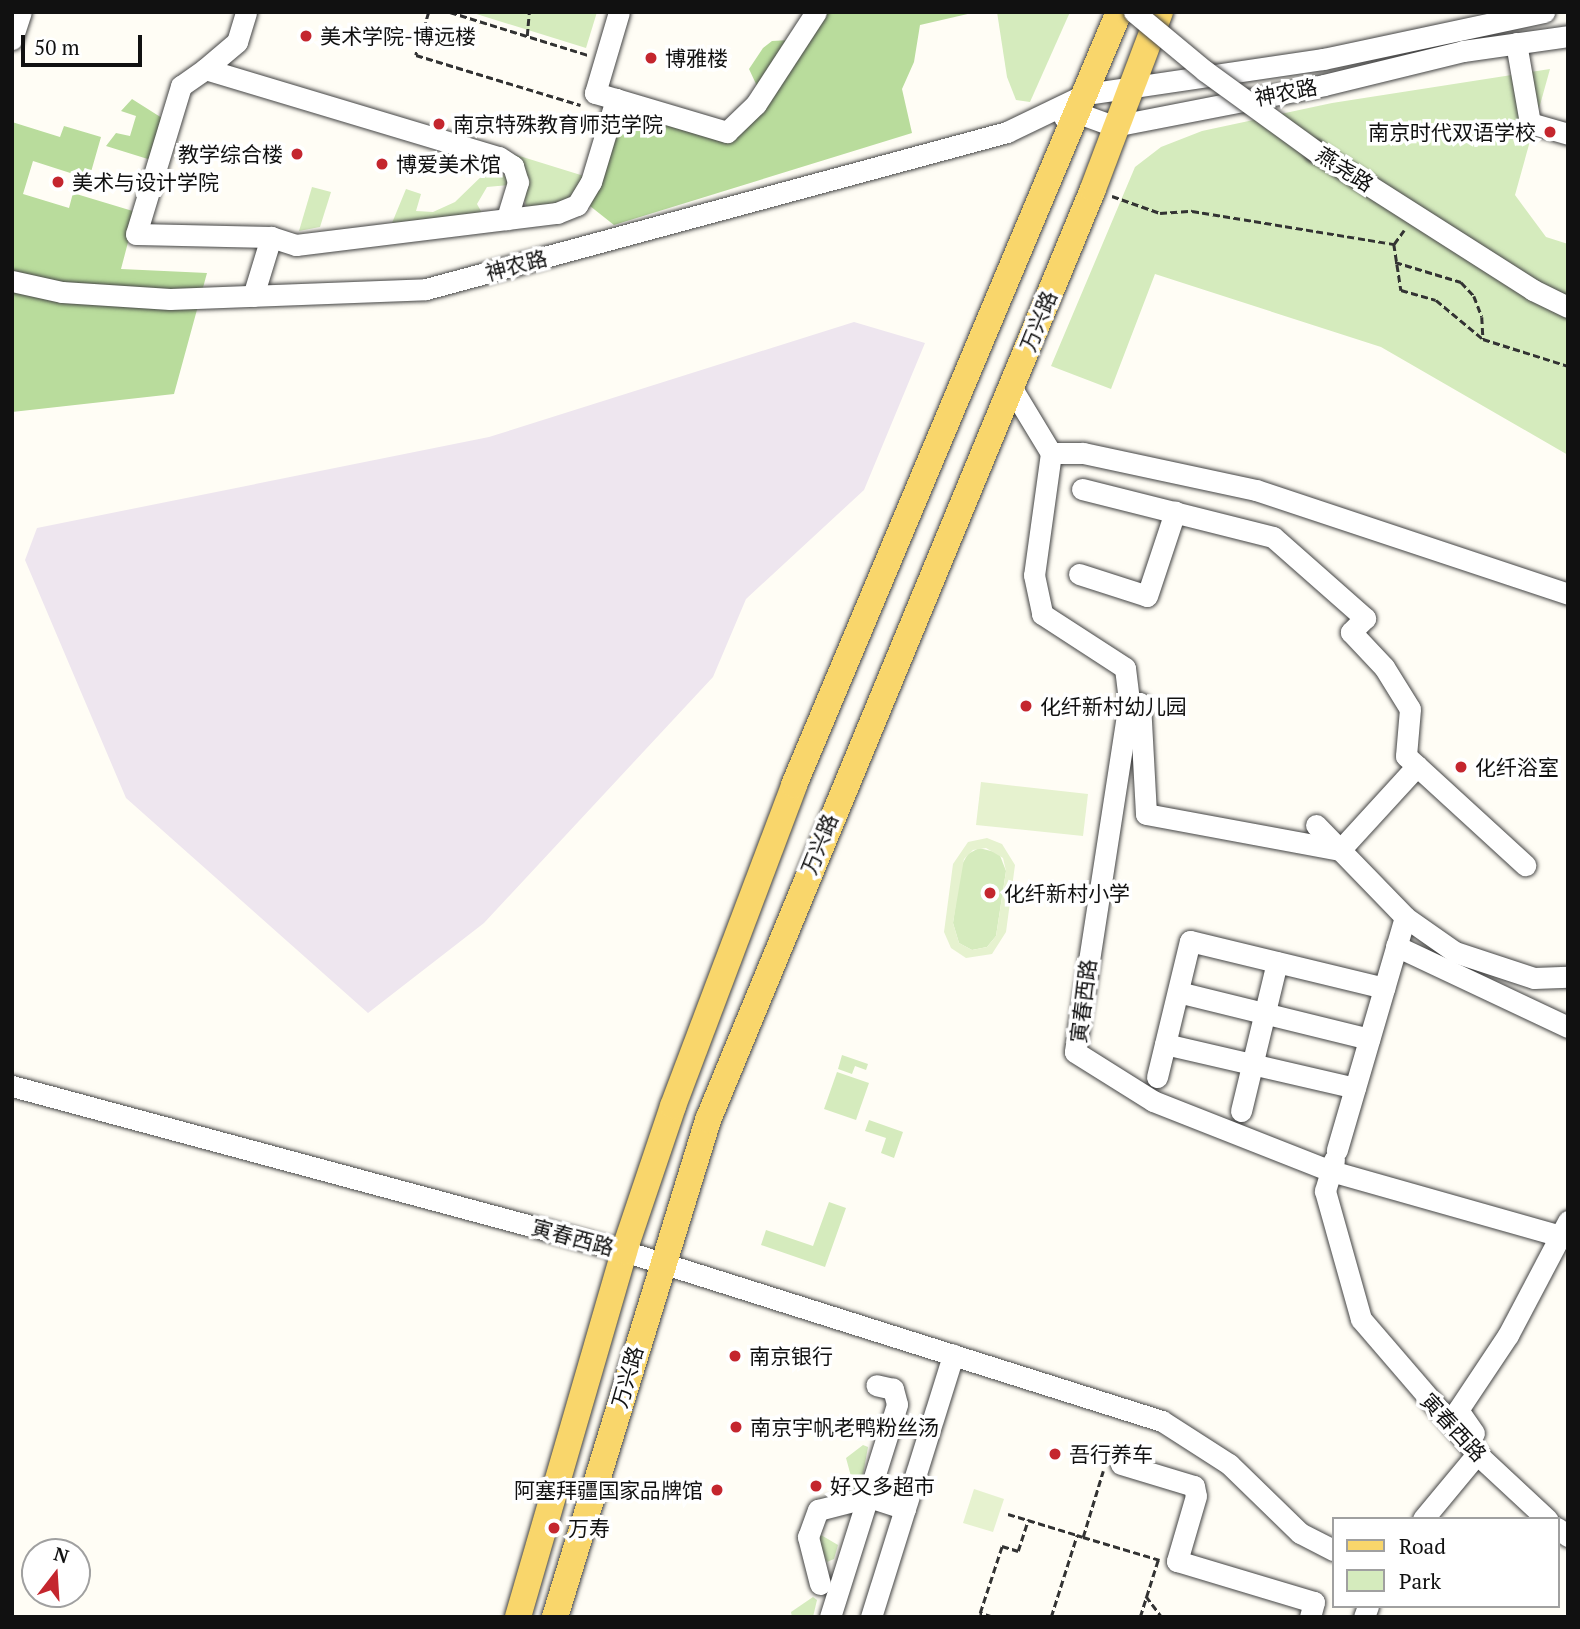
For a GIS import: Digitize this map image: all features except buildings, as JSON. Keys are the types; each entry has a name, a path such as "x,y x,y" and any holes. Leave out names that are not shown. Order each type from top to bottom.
{"main road":[{"name":"万兴路","path":"518,1617 624,1251 794,785 1119,12"},
{"name":"万兴路","path":"555,1617 661,1262 708,1120 781,936 1093,189 1114,126 1160,12"}],"street":[{"path":"12,39 21,12"},
{"path":"246,12 237,42 181,86 136,234 271,237 296,245 556,213 584,198 605,96 604,60 619,12"},
{"path":"605,96 727,132 756,104 816,12"},
{"name":"燕尧路","path":"1134,12 1205,71 1315,151 1534,290 1568,307"},
{"name":"神农路","path":"12,281 62,292 170,299 426,289 1007,132 1130,88 1323,59 1544,12"},
{"name":"神农路","path":"1114,126 1516,43 1568,36"},
{"path":"1516,43 1530,122 1568,134"},
{"path":"205,69 480,158 513,166 518,182 507,219"},
{"path":"1082,103 1114,126"},
{"path":"253,296 271,237"},
{"path":"1011,387 1051,453 1083,453 1256,490 1568,594"},
{"name":"寅春西路","path":"1051,453 1034,575 1042,614 1125,667 1129,702 1075,1052 1153,1101 1334,1160 1325,1191 1361,1319 1545,1517"},
{"path":"1082,489 1273,537 1366,618 1351,632 1384,667 1410,709 1406,756 1525,865"},
{"path":"1079,574 1147,596 1175,512"},
{"path":"1140,703 1146,814 1340,850"},
{"path":"1340,850 1417,766"},
{"path":"1316,825 1405,917 1455,952 1534,978 1568,977"},
{"path":"1405,917 1334,1160 1566,1232 1508,1335 1458,1410 1476,1445 1424,1517"},
{"path":"1157,1077 1190,941 1384,988"},
{"path":"1396,946 1568,1027"},
{"path":"1241,1111 1277,962"},
{"path":"1178,992 1369,1039"},
{"path":"1165,1044 1355,1088"},
{"name":"寅春西路","path":"12,1086 624,1251 1162,1422 1228,1464 1300,1533 1332,1549"},
{"path":"871,1617 953,1355"},
{"path":"830,1617 897,1404 892,1389 876,1385"},
{"path":"1114,1461 1194,1486 1196,1496 1177,1562 1314,1602 1310,1617"},
{"path":"843,1578 811,1586 808,1537 818,1510 869,1497 905,1508"}],"path":[{"path":"429,12 416,55 581,105 605,96"},
{"path":"450,12 604,60"},
{"path":"527,36 529,12"},
{"path":"1093,189 1160,213 1192,211 1394,244 1401,290 1436,300 1483,339 1568,366"},
{"path":"1395,262 1461,282 1474,296 1482,317 1483,339"},
{"path":"1083,1537 1114,1461"},
{"path":"1008,1514 1167,1562"},
{"path":"992,1617 980,1613 1002,1546 1018,1551 1028,1520"},
{"path":"1051,1617 1077,1535"},
{"path":"1140,1617 1158,1560"},
{"path":"1146,1596 1162,1617"}],"shaded area":[{"path":"854,322 925,343 864,490 746,599 713,677 484,923 368,1013 126,798 25,560 37,528 489,437"}],"green space":[{"path":"470,12 597,12 586,48"},
{"path":"813,12 972,13 920,25 914,62 902,89 912,133 614,225 590,206 622,109 729,141 765,103 749,69 763,48 772,41 790,40"},
{"path":"997,12 1070,12 1030,102 1016,100 1007,77"},
{"path":"1550,69 1515,195 1546,237 1568,244 1568,455 1381,347 1155,274 1111,389 1051,366 1135,167 1161,147 1202,131 1332,103"},
{"path":"132,99 162,118 151,160 106,146 116,133 130,136 136,116 121,111"},
{"path":"12,122 60,137 64,126 101,137 89,179 33,161 23,194 69,208 73,193 136,212 121,269 207,273 174,394 12,412"},
{"path":"513,154 584,176 576,198 527,210"},
{"path":"489,169 507,177 509,185 487,187 477,204 482,213 392,223 406,189 421,194 416,211 433,212 455,202"},
{"path":"312,187 331,192 320,227 299,231"},
{"path":"981,782 1088,794 1083,836 976,825"},
{"path":"987,838 1002,844 1015,865 1006,932 992,954 966,958 951,948 944,932 953,864 968,842","holes":["986,848 1003,858 1006,871 996,936 987,947 972,950 959,943 953,923 964,859 973,850"]},
{"path":"979,848 999,853 1006,871 996,936 987,947 972,950 959,943 953,923 961,866 968,854"},
{"path":"842,1055 868,1064 866,1070 855,1066 852,1074 838,1069"},
{"path":"837,1072 869,1083 856,1120 824,1109"},
{"path":"869,1120 903,1132 894,1158 881,1153 886,1138 865,1131"},
{"path":"829,1202 846,1208 825,1267 761,1245 766,1230 813,1246"},
{"path":"863,1445 868,1447 861,1486 849,1491 846,1483 852,1480 846,1458"},
{"path":"974,1489 1004,1499 993,1532 963,1523"},
{"path":"821,1535 838,1545 834,1559 827,1562 818,1539"},
{"path":"813,1597 817,1600 813,1617 792,1617 791,1612"}],"place":[{"name":"美术学院-博远楼","path":"306,36"},
{"name":"博雅楼","path":"651,58"},
{"name":"南京特殊教育师范学院","path":"439,124"},
{"name":"南京时代双语学校","path":"1550,132"},
{"name":"教学综合楼","path":"297,154"},
{"name":"博爱美术馆","path":"382,164"},
{"name":"美术与设计学院","path":"58,182"},
{"name":"化纤新村幼儿园","path":"1026,706"},
{"name":"化纤浴室","path":"1461,767"},
{"name":"化纤新村小学","path":"990,893"},
{"name":"南京银行","path":"735,1356"},
{"name":"南京宇帆老鸭粉丝汤","path":"736,1427"},
{"name":"吾行养车","path":"1055,1454"},
{"name":"好又多超市","path":"816,1486"},
{"name":"阿塞拜疆国家品牌馆","path":"717,1490"},
{"name":"万寿","path":"554,1528"}]}
